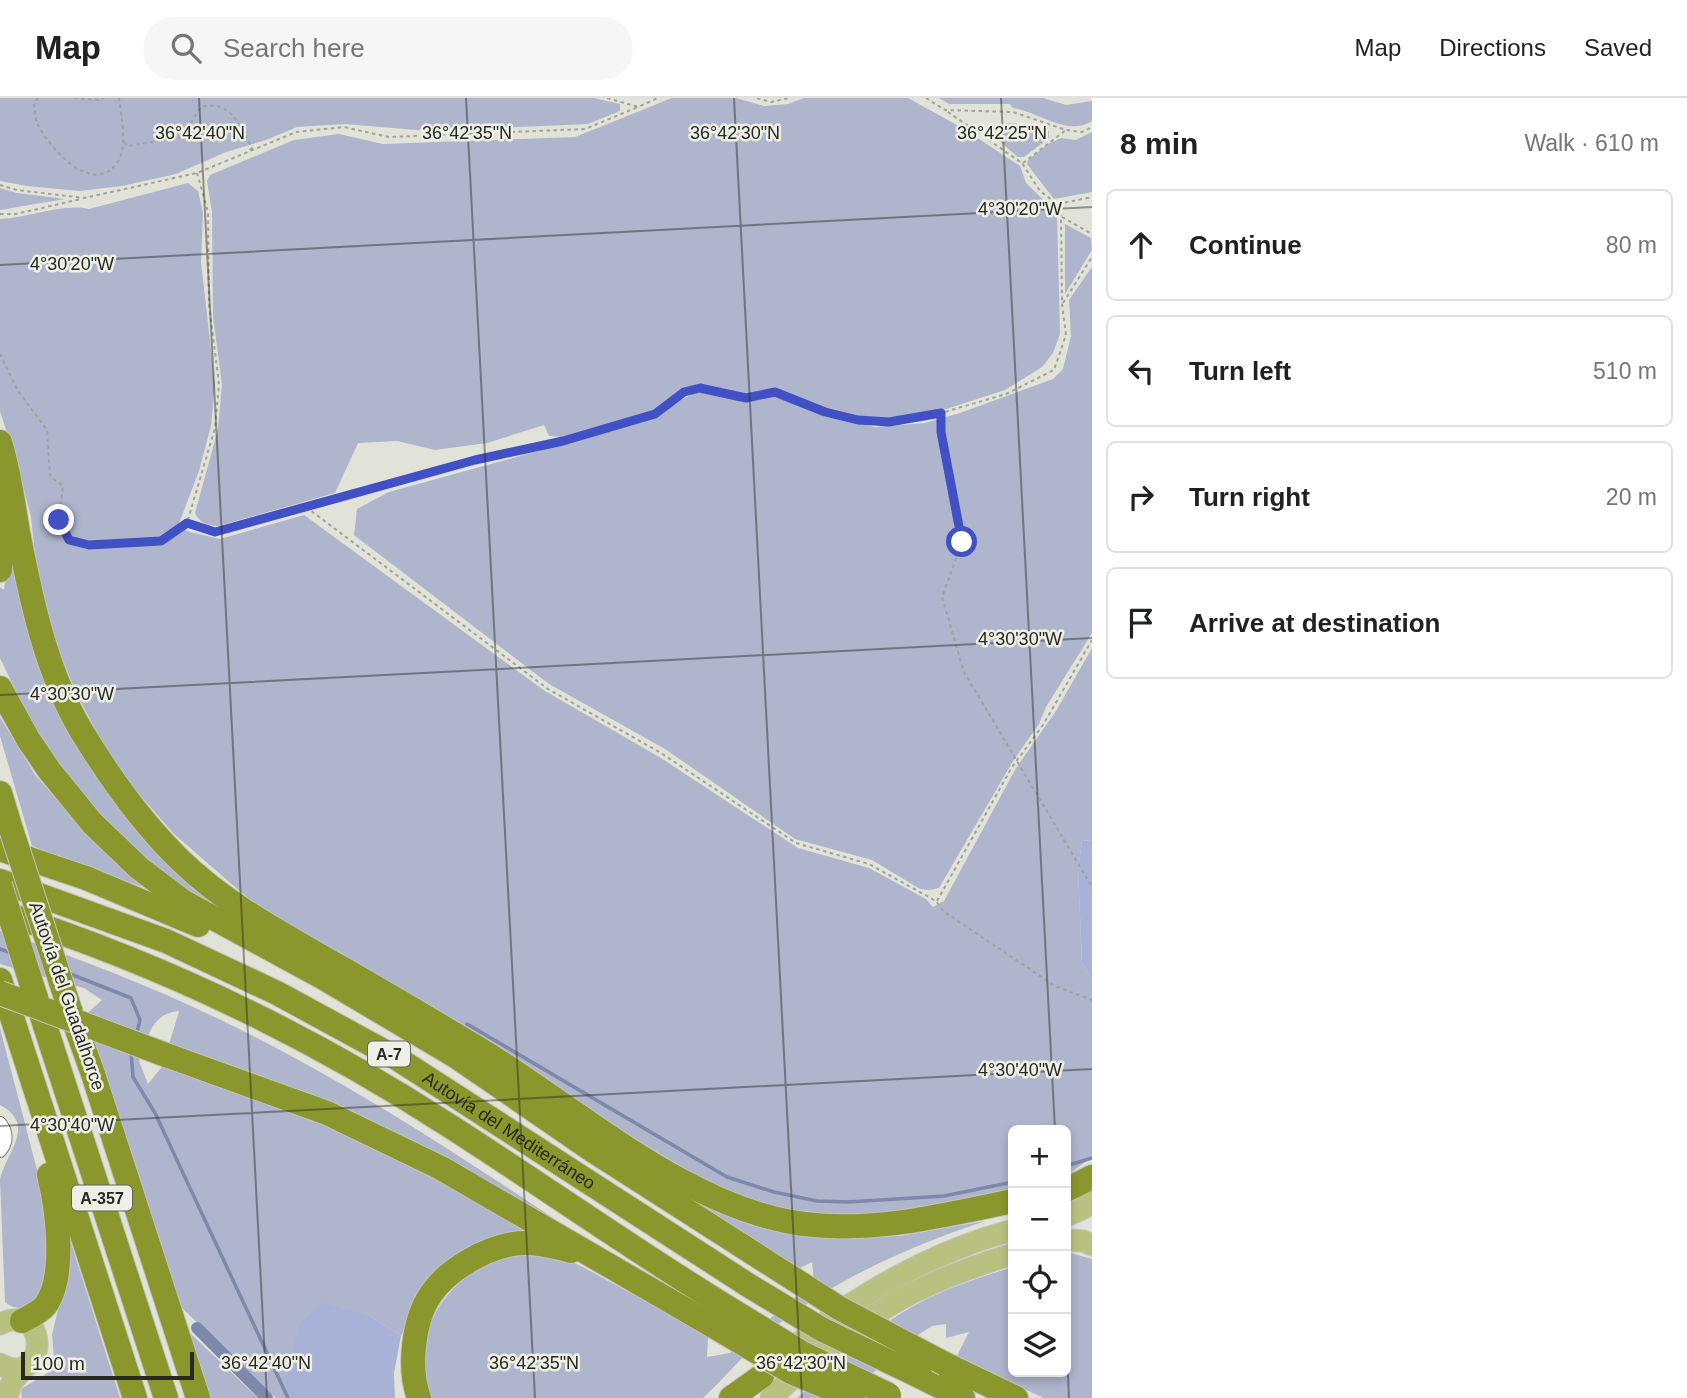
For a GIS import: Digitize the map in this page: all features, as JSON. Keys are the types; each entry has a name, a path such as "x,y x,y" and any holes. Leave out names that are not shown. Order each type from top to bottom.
{"highway":[{"path":"0,442 34,607 61,689 79,728 138,813 182,862 253,917 487,1054 654,1164 709,1195 753,1212 803,1224 870,1226 915,1221 1008,1202"},
{"path":"0,490 1,567"},
{"path":"0,688 28,739 49,770 92,823 139,868 184,902 322,977 457,1057 595,1152 839,1308 1016,1398"},
{"name":"Autovía del Guadalhorce","path":"0,793 198,1398"},
{"path":"0,849 86,878 183,918 328,989 369,1006"},
{"name":"Autovía del Guadalhorce","path":"0,883 166,1398"},
{"name":"Autovía del Mediterráneo","path":"0,883 166,941 277,993 398,1059 748,1286 821,1329 963,1398"},
{"name":"Autovía del Mediterráneo","path":"0,912 71,935 194,987 309,1042 444,1122 665,1270 722,1318 892,1396"},
{"path":"1,987 166,1055 327,1113 441,1168 686,1310"},
{"path":"1,987 135,1398"},
{"path":"7,1320 45,1306 52,1290 59,1255 54,1196 31,1109 24,1054"},
{"path":"1070,1188 1092,1177"},
{"path":"401,1398 399,1383 403,1347 414,1315 446,1277 482,1254 513,1244 548,1244 573,1252 686,1310 722,1318 791,1372 853,1398"},
{"path":"419,1398 414,1385 413,1349 418,1325 430,1295"},
{"path":"731,1398 766,1387"}],"main road":[{"path":"1071,1214 1084,1208 1092,1199"},
{"path":"766,1387 794,1347 852,1305 955,1249 1008,1232"},
{"path":"1071,1240 1092,1245"},
{"path":"739,1398 766,1387 898,1301 971,1267 1008,1256"},
{"path":"6,1398 11,1384 31,1362 38,1348 35,1332 7,1320"},
{"path":"0,1364 9,1368 24,1367"},
{"path":"0,1373 6,1398"}],"street":[{"path":"0,1123 6,1135 0,1151"}],"path":[{"path":"38,98 34,103 37,123 57,150 84,174 102,174 118,163 123,141 119,98"},
{"path":"74,98 104,98"},
{"path":"607,98 638,107"},
{"path":"0,214 16,214 197,173 296,132 344,127 389,137 585,129 658,98"},
{"path":"757,98 771,102 789,98"},
{"path":"187,523 215,532 475,460 563,441 655,414 684,392 700,388 746,398 775,392 825,412 858,420 889,422 941,413 1006,394 1054,370 1066,335 1062,304 1061,216 1057,204 1040,191 1022,163 926,98"},
{"path":"123,141 128,146 182,137 201,107 212,104 225,108 238,122 252,148 244,154"},
{"path":"945,110 1013,112 1066,130 1082,132 1092,127"},
{"path":"1022,163 1066,130"},
{"path":"0,354 18,391 47,430 50,476 62,486 59,520 69,540 89,545 161,541 187,523 215,428 219,384 209,304 208,212 197,173"},
{"path":"0,185 17,190 84,198"},
{"path":"1057,204 1092,197"},
{"path":"1061,216 1092,234"},
{"path":"1062,304 1092,257"},
{"path":"941,413 941,432 962,542 942,597 964,672 1092,887"},
{"path":"306,506 548,689 661,753 796,843 869,864 936,901 943,911 1055,986 1092,1000"},
{"path":"936,901 1092,640"}],"shaded area":[{"path":"0,98 594,98 620,104 620,111 588,124 428,131 345,124 297,127 226,152 176,174 122,186 79,191 0,181"},
{"path":"672,98 736,98 764,106 788,104 804,98 908,98 964,129 1020,166 1026,183 1057,213 1060,334 1053,353 1042,367 1005,390 940,411 888,418 859,418 829,412 774,389 745,394 699,386 683,391 655,411 562,437 549,436 544,425 487,443 435,450 397,441 358,443 335,493 218,526 199,520 195,513 218,429 222,384 213,317 212,212 207,181 210,175 294,140 339,134 383,144 575,137"},
{"path":"939,98 1043,98 1066,105 1092,101 1092,121 1082,125 1063,125 1013,108 1010,104 949,104"},
{"path":"1014,123 1049,131 1049,138 1024,157 1018,157 986,130 991,125"},
{"path":"1092,132 1092,192 1054,199 1027,164 1028,160 1048,144 1061,138 1076,140"},
{"path":"188,183 198,191 203,213 201,262 215,385 211,426 199,471 178,526 190,532 220,539 304,515 545,691 661,758 798,848 869,868 926,899 933,907 944,901 1016,768 1056,711 1092,648 1092,840 1082,841 1078,870 1082,962 1092,980 1092,1157 1071,1172 1071,1125 1008,1125 1008,1195 914,1213 799,1216 724,1193 250,900 174,834 113,764 75,690 40,603 31,517 0,411 0,219 56,209 89,209"},
{"path":"0,188 17,193 65,199 0,210"},
{"path":"1065,224 1091,238 1092,250 1065,294"},
{"path":"1092,267 1092,633 939,888 920,889 872,860 795,839 665,749 549,684 354,535 357,509 389,492 643,422 659,416 694,393 720,393 744,402 772,395 822,415 875,427 925,423 960,413 1053,379 1063,369 1071,336 1069,300"},
{"path":"12,533 75,739 234,912 210,909 153,867 112,827 62,769 27,714 0,658 0,587 4,590"},
{"path":"0,717 36,776 85,831 159,893 32,846 0,736"},
{"path":"1092,840 1092,980 1082,962 1078,870 1082,841"},
{"path":"0,931 143,985 275,1047 368,1099 592,1244 168,1048 179,1011 162,1016 152,1028 139,1061 148,1084 165,1063 325,1123 429,1174 538,1236 416,1299 401,1336 370,1316 291,1361 286,1382 292,1398 276,1398 181,1307 85,1015 102,1000 84,988 0,964"},
{"path":"0,1028 43,1190 47,1228 46,1274 42,1287 37,1298 20,1308 5,1302 0,1180 18,1130 17,1121 0,1105"},
{"path":"636,1163 821,1237 900,1236 985,1221 880,1263 807,1304 762,1338 703,1398 429,1398 427,1337 437,1311 445,1298 466,1277 487,1264 509,1256 545,1254 589,1270 708,1336 707,1357 730,1353 814,1281 812,1262 796,1270"},
{"path":"65,1224 120,1398 22,1398 21,1389 48,1373 54,1357 52,1335 67,1272"},
{"path":"1071,1253 1092,1259 1092,1398 1044,1398 956,1358 969,1332 946,1338 946,1324 932,1326 918,1335 843,1398 797,1398 865,1339 903,1312 949,1289 1008,1269 1008,1377 1071,1377"},
{"path":"320,1302 370,1316 401,1336 394,1373 395,1398 292,1398 285,1382 299,1326"},
{"path":"189,1332 258,1398 211,1398"}],"waterway":[{"path":"0,949 11,953"},
{"path":"68,973 131,998 140,1020 136,1036"},
{"path":"467,1024 727,1177 774,1192 817,1201 848,1202 944,1196 1008,1183"},
{"path":"131,1053 133,1077 155,1113 288,1398"},
{"path":"1071,1164 1092,1158"},
{"path":"197,1328 267,1398"}],"route":[{"path":"59,520 69,540 89,545 161,541 187,523 215,532 475,460 563,441 655,414 684,392 700,388 746,398 775,392 825,412 858,420 889,422 941,413 941,432 962,542"}]}
